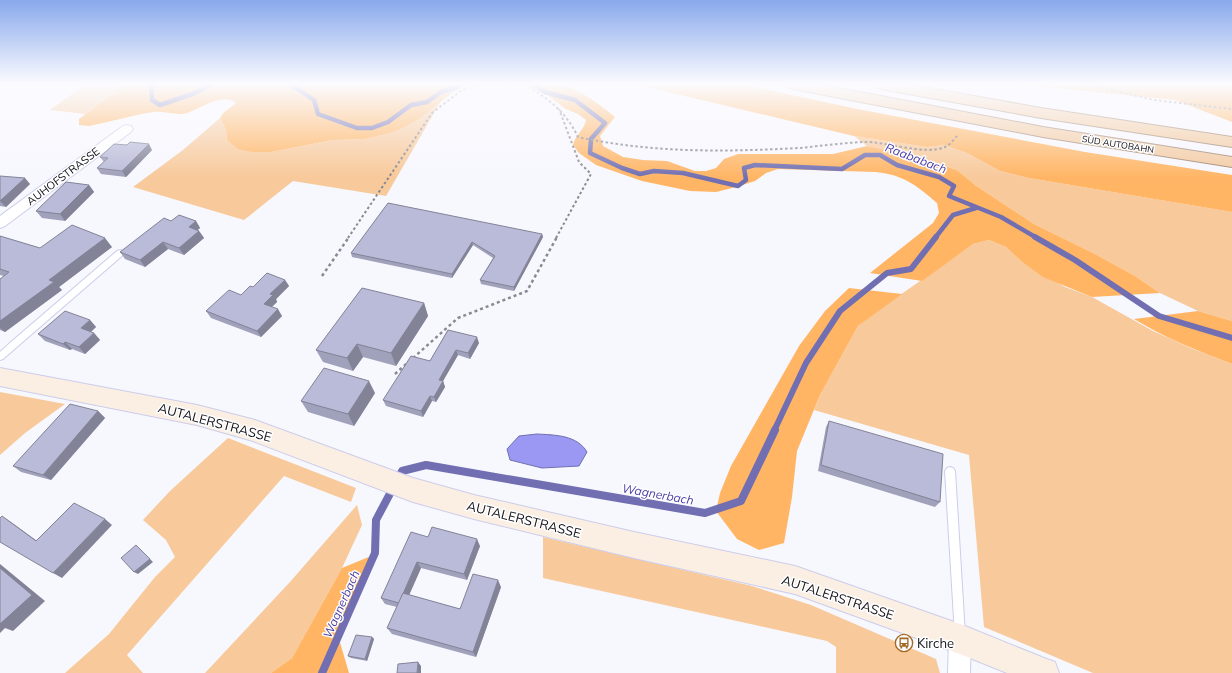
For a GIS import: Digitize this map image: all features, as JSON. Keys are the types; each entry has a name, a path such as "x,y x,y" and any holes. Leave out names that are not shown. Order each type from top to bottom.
{"highway":[{"name":"SÜD AUTOBAHN","path":"957,115 1043,132 1232,162"},
{"name":"SÜD AUTOBAHN","path":"1057,115 1232,142"}],"main road":[{"name":"AUTALERSTRASSE","path":"0,378 134,402 196,415 256,431 413,490 474,507 595,536 795,580 960,639 1044,673"}],"street":[{"name":"AUHOFSTRASSE","path":"0,223 127,129"},
{"path":"959,673 960,639"}],"lane":[{"path":"0,357 120,253"},
{"path":"950,471 960,639"}],"path":[{"path":"322,276 430,115"},
{"path":"395,374 458,318 527,292 591,174 579,162 561,115"},
{"path":"566,115 569,118 578,137 646,149 684,152 734,152 870,142 933,149 944,148 958,135"}],"shaded area":[{"path":"84,115 135,115 89,126 79,125 79,119"},
{"path":"222,115 424,115 405,127 365,139 333,140 271,152 252,152 238,149 227,140 226,130 220,118"},
{"path":"424,115 433,115 386,196 293,181 244,220 133,187 183,150 220,118 226,130 227,140 271,152 333,140 365,139 405,127"},
{"path":"580,115 613,115 615,117 600,136 603,146 623,157 667,161 695,171 706,171 716,168 724,159 738,154 833,154 867,146 882,149 918,162 939,164 957,170 975,185 1034,224 1095,254 1135,276 1160,293 1092,297 1043,277 1021,261 1006,247 989,240 973,244 922,281 870,273 933,223 939,213 937,203 916,186 902,178 886,173 876,172 778,169 766,173 755,181 716,192 690,191 642,181 596,165 579,153 573,145 584,127 586,120"},
{"path":"767,115 891,115 1085,152 1232,175 1232,212 1029,178 1000,171 967,153 944,145 927,147 854,136"},
{"path":"1215,115 1232,115 1232,122"},
{"path":"854,136 927,147 944,145 967,153 1000,171 1029,178 1232,212 1232,321 1198,311 1160,293 1135,276 1095,254 1034,224 975,185 957,170 939,164 918,162 882,149 867,146"},
{"path":"989,240 1006,247 1021,261 1065,287 1092,297 1153,331 1232,364 1232,673 1093,673 984,627 969,455 814,410 820,395 858,326 973,244"},
{"path":"849,288 902,294 858,326 820,395 797,451 792,497 784,543 759,550 737,539 716,511 720,493 731,466 799,346 825,311"},
{"path":"1198,311 1232,321 1232,364 1170,338 1134,319"},
{"path":"0,392 65,404 25,433 0,455"},
{"path":"537,434 572,439 583,446 587,452 579,466 542,468 510,460 507,449 519,436"},
{"path":"228,438 356,488 351,502 284,476 127,655 143,673 65,673 109,634 155,577 175,557 166,540 143,520 170,491"},
{"path":"357,505 362,525 342,568 292,658 271,673 205,673 290,582"},
{"path":"543,537 752,586 811,605 936,659 940,673 836,673 836,647 827,641 543,578"},
{"path":"371,556 339,639 349,673 271,673 292,658 342,568"}],"building":[{"path":"130,142 149,144 122,171 97,168 108,158 100,157 114,144 127,145"},
{"path":"0,176 25,178 0,201"},
{"path":"66,182 89,185 60,214 36,211"},
{"path":"388,203 542,234 514,287 480,280 495,256 472,242 452,274 351,253"},
{"path":"179,215 196,221 189,227 199,231 179,248 163,242 140,260 120,252 164,218 171,221"},
{"path":"72,225 105,238 49,280 54,282 0,321 0,279 9,272 0,269 0,236 40,248"},
{"path":"267,273 285,280 270,294 273,295 264,304 278,309 257,331 206,311 229,290 241,295 250,286 253,287"},
{"path":"362,288 424,303 391,353 357,344 347,358 316,350"},
{"path":"65,311 90,320 81,328 94,333 79,347 65,342 63,344 38,334"},
{"path":"448,330 477,337 468,353 456,350 439,380 443,381 434,397 430,396 421,411 383,400 411,356 430,361"},
{"path":"324,368 369,381 348,414 301,401"},
{"path":"70,404 98,411 43,475 13,466"},
{"path":"829,421 943,454 940,502 821,465"},
{"path":"74,503 105,519 53,573 0,542 0,518 2,516 36,541"},
{"path":"432,527 477,539 464,574 417,562 399,603 381,598 411,532 428,537"},
{"path":"136,545 150,559 134,572 121,558"},
{"path":"0,568 32,595 0,624"},
{"path":"473,574 498,580 473,652 387,628 403,593 460,609"},
{"path":"356,635 372,637 365,659 348,656"},
{"path":"418,662 417,673 397,673 398,664"}],"waterway":[{"name":"Raababach","path":"322,115 357,128 372,128 388,122 397,115"},
{"name":"Raababach","path":"595,115 605,123 591,139 590,153 622,168 640,174 654,171 683,173 738,186 746,180 744,168 755,165 842,169 865,155 880,155 897,165 939,177 954,186 949,196 1001,217 1037,238"},
{"name":"Wagnerbach","path":"935,238 953,215 976,208"},
{"name":"Wagnerbach","path":"774,431 806,363 840,311 887,273 911,269 936,237"},
{"name":"Raababach","path":"1035,237 1075,260 1159,316 1232,338"},
{"name":"Wagnerbach","path":"322,673 375,553 376,520 402,471 426,465 705,513 741,501 775,430"}],"place":[{"name":"Kirche","path":"904,643"}]}
